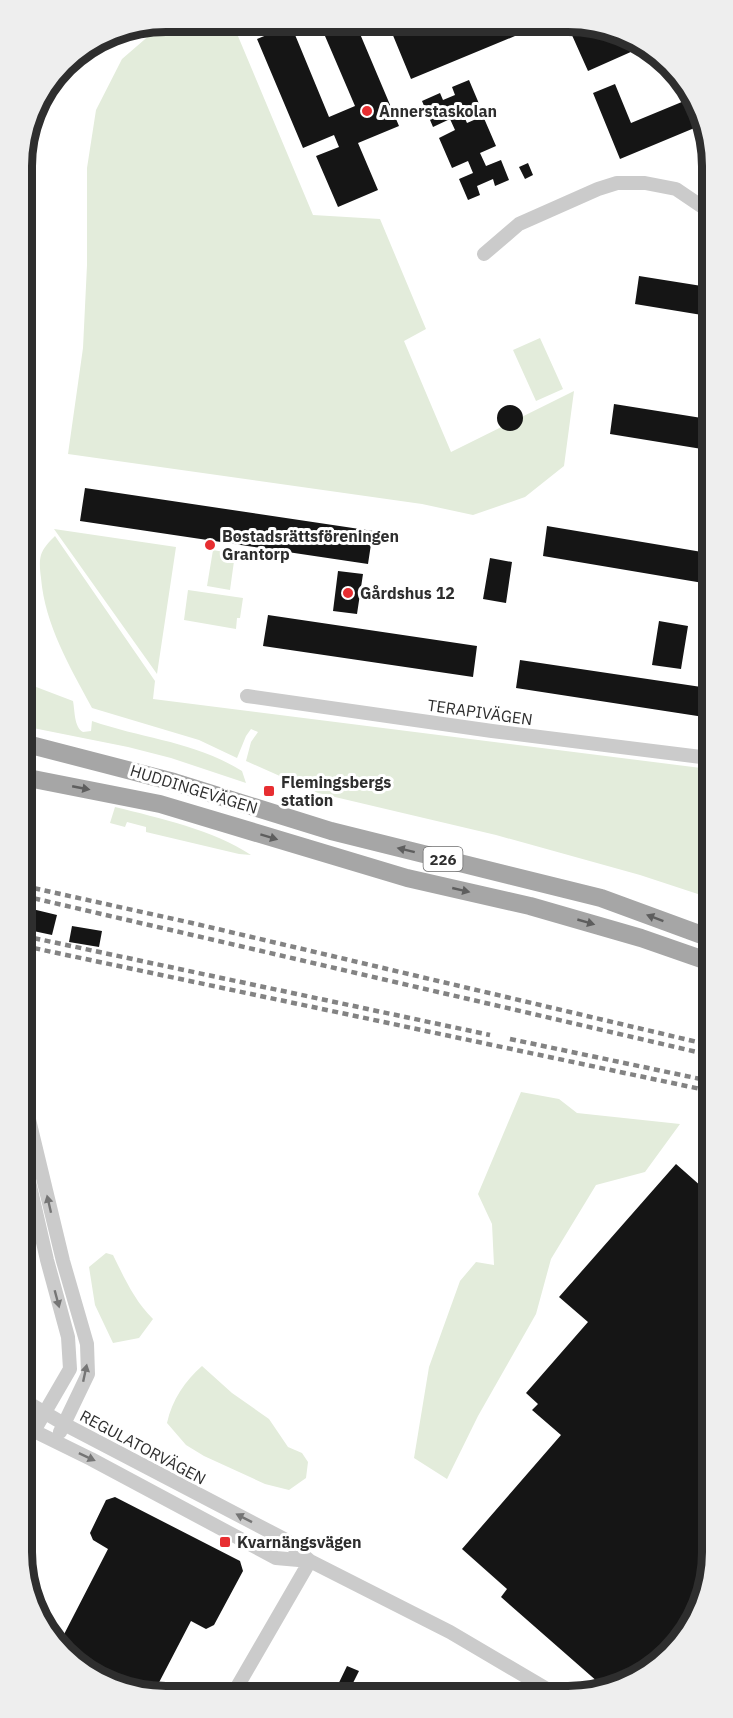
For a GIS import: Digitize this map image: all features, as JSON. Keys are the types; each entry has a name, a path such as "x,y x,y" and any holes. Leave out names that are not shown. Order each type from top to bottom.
{"main road":[{"name":"HUDDINGEVÄGEN","path":"32,744 174,782 331,831 601,898 701,935"},
{"name":"HUDDINGEVÄGEN","path":"32,779 160,804 406,878 530,906 641,938 701,959"}],"street":[{"path":"484,254 519,224 617,183 645,183 676,189 702,207"},
{"name":"TERAPIVÄGEN","path":"247,696 492,731 702,757"},
{"name":"REGULATORVÄGEN","path":"32,1132 63,1261 87,1344 87,1374 64,1424 286,1540 310,1561 450,1632 542,1686"},
{"name":"REGULATORVÄGEN","path":"32,1197 68,1337 70,1369 46,1413 32,1427"},
{"path":"32,1405 64,1424 55,1442"},
{"name":"REGULATORVÄGEN","path":"32,1430 98,1462 276,1558 310,1561"},
{"path":"238,1686 310,1561"}],"green space":[{"path":"236,32 313,215 380,219 426,329 404,341 451,452 574,391 564,466 525,497 473,515 422,504 68,454 83,348 87,265 87,168 96,110 122,59 152,33"},
{"path":"540,338 563,389 536,401 513,350"},
{"path":"54,529 176,547 157,674"},
{"path":"55,536 155,681 153,699 702,768 701,895 640,875 496,835 318,793 246,761 251,742 258,732 251,729 237,758 199,740 92,708 53,629 43,595 40,558 45,547"},
{"path":"213,550 235,554 230,590 207,586"},
{"path":"188,590 243,598 236,629 184,620"},
{"path":"32,685 73,701 76,723 83,732 91,731 92,721 187,747 224,761 242,771 246,783 171,758 32,728"},
{"path":"115,807 168,820 220,838 251,855 146,832 146,827 127,822 125,827 110,823"},
{"path":"521,1092 559,1099 577,1113 680,1124 645,1172 596,1185 551,1259 536,1314 478,1416 447,1479 414,1458 429,1367 460,1281 476,1262 494,1265 492,1224 478,1194"},
{"path":"106,1253 113,1255 135,1297 153,1319 139,1338 113,1343 95,1305 89,1267"},
{"path":"202,1366 232,1393 269,1419 288,1447 302,1453 308,1462 306,1478 289,1490 265,1484 204,1456 186,1445 167,1423 172,1406 180,1392"}],"building":[{"name":"Annerstaskolan","path":"274,32 294,32 329,117 355,106 323,32 359,32 399,126 358,143 378,190 338,207 316,156 339,147 334,135 303,148 257,39"},
{"path":"513,32 515,36 411,79 392,33"},
{"path":"571,32 594,34 635,50 588,71"},
{"path":"469,80 480,106 463,114 467,123 483,116 496,146 480,153 486,166 501,160 509,180 495,186 493,179 477,186 480,195 468,200 459,179 473,173 468,161 452,168 439,138 455,130 450,119 433,127 422,101 440,93 443,100 455,95 452,87"},
{"path":"615,84 631,123 685,101 696,127 620,159 593,93"},
{"path":"528,163 533,175 525,179 519,167"},
{"path":"639,276 702,286 702,315 635,304"},
{"path":"614,404 702,418 702,449 610,434"},
{"path":"510,405 519,409 523,418 519,427 510,431 501,427 497,418 501,409"},
{"path":"85,488 373,531 368,564 80,521"},
{"path":"547,526 702,552 702,583 543,556"},
{"path":"490,558 512,562 506,603 483,599"},
{"name":"Gårdshus 12","path":"338,571 363,574 357,614 333,611"},
{"path":"268,615 477,646 473,677 263,646"},
{"path":"659,621 688,626 681,669 652,665"},
{"path":"520,660 702,687 702,717 516,688"},
{"path":"32,909 57,915 52,935 32,931"},
{"path":"72,926 102,931 99,947 69,942"},
{"path":"676,1164 701,1186 701,1561 699,1579 684,1620 668,1641 635,1669 599,1683 501,1597 507,1589 462,1549 561,1435 532,1410 538,1404 526,1393 588,1322 559,1297"},
{"path":"115,1497 240,1561 243,1571 214,1625 206,1629 191,1621 157,1686 139,1684 106,1673 77,1653 62,1638 108,1549 93,1540 90,1533 106,1500"},
{"path":"347,1666 359,1671 352,1686 337,1686"}],"railway":[{"path":"32,888 192,923 701,1043"},
{"path":"32,898 701,1053"},
{"path":"32,938 490,1035"},
{"path":"32,948 701,1089"},
{"path":"510,1039 701,1079"}],"place":[{"name":"Annerstaskolan","path":"367,111"},
{"name":"Bostadsrättsföreningen Grantorp","path":"210,545"},
{"name":"Gårdshus 12","path":"348,593"},
{"name":"Flemingsbergs station","path":"269,791"},
{"name":"Kvarnängsvägen","path":"225,1542"}]}
